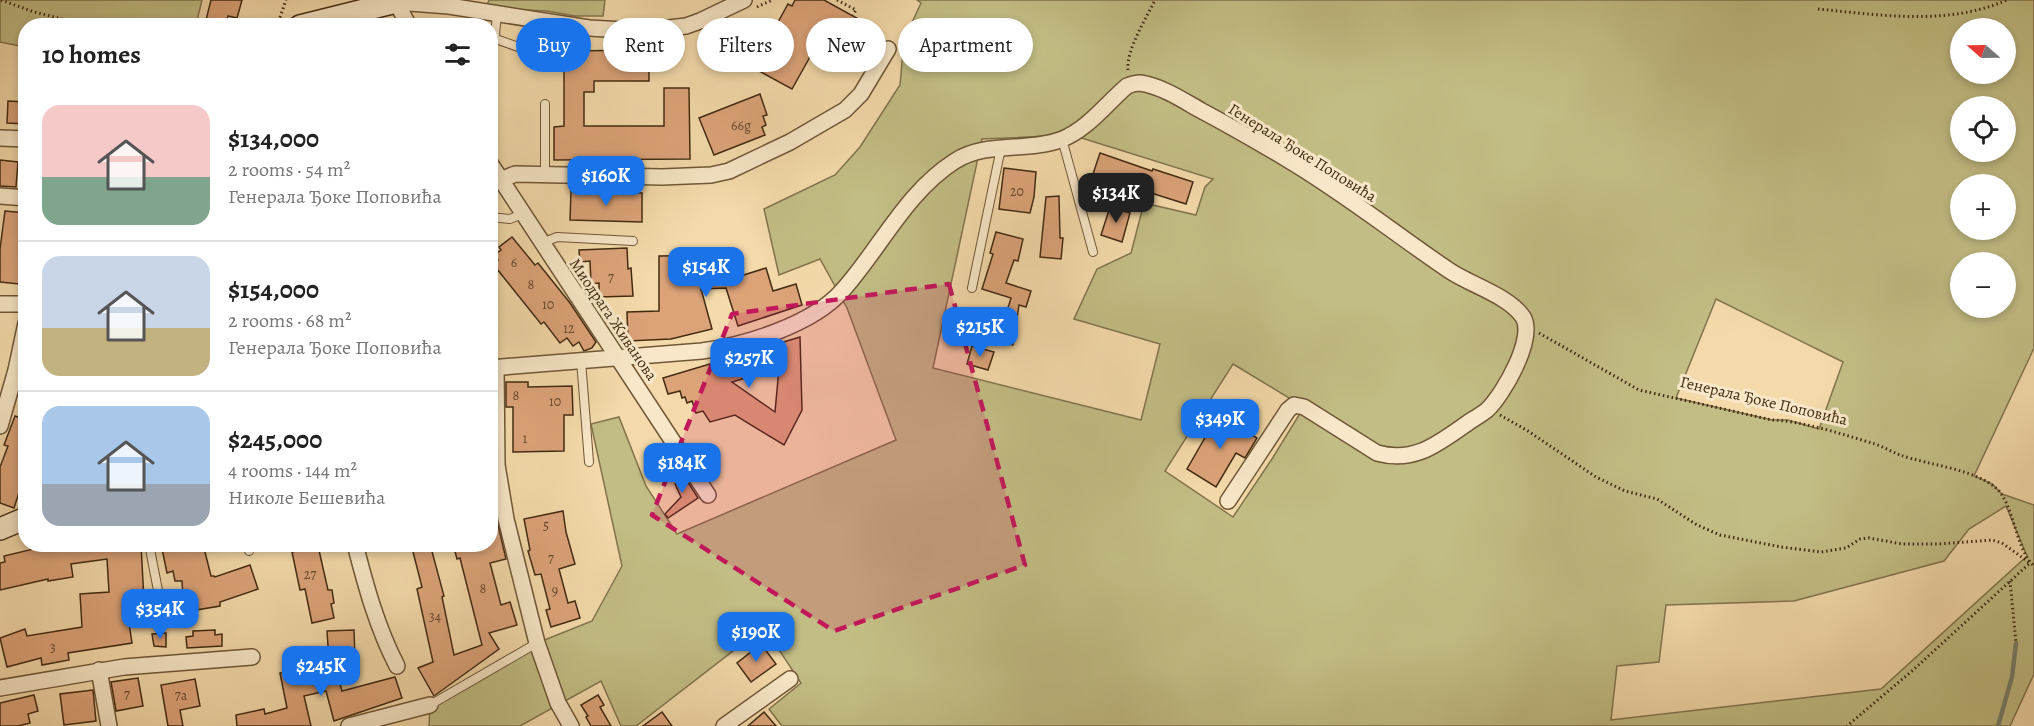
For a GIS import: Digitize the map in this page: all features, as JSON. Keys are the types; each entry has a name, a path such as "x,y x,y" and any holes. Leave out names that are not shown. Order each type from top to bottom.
{"street":[{"path":"328,18 395,1 449,6 606,30 662,30 679,28 700,21 744,0"},
{"path":"395,1 405,18"},
{"path":"501,180 515,174 662,177 711,175 729,171 790,142 845,110 861,94 888,49"},
{"path":"498,368 618,356 702,351 733,346 773,332 813,314 841,292 896,219 953,162 977,151 1039,145 1062,139 1084,127 1132,83"},
{"name":"Генерала Ђоке Поповића","path":"1132,83 1143,83 1177,97 1247,135 1333,188 1452,273 1508,302 1522,317"},
{"path":"0,138 18,139"},
{"name":"Миодрага Живанова","path":"498,176 708,495"},
{"path":"0,196 18,197"},
{"path":"0,304 18,304"},
{"path":"1228,501 1288,410 1294,405 1304,407 1377,453 1389,457 1403,457 1426,450 1486,411 1510,379 1526,339 1527,327 1522,317"},
{"path":"0,426 18,361"},
{"path":"498,472 518,573 537,643 558,703 571,726"},
{"path":"0,529 18,521"},
{"path":"357,552 381,635 397,666"},
{"path":"0,688 99,670 252,657"},
{"path":"99,670 109,726"},
{"path":"724,726 790,679"},
{"path":"349,726 430,705"}],"lane":[{"path":"498,40 516,46"},
{"path":"545,104 545,174"},
{"path":"1062,139 1093,252"},
{"path":"972,288 1001,148"},
{"path":"498,218 510,219 522,214"},
{"path":"542,243 557,237 633,241"},
{"path":"580,360 589,462"},
{"path":"151,552 162,611"},
{"path":"430,705 537,643"}],"path":[{"path":"1,0 58,18"},
{"path":"280,18 286,0"},
{"path":"837,0 856,10 853,15"},
{"path":"1132,83 1128,64 1132,49 1155,0"},
{"path":"1818,9 1891,16 1953,15 1992,7 2007,0"},
{"path":"1078,194 1131,202"},
{"name":"Генерала Ђоке Поповића","path":"1522,317 1535,330 1639,390 1772,420 1788,420 1877,445 1900,455 1965,472 1992,484 2002,494 2032,564"},
{"path":"1486,411 1504,416 1596,477 1625,491 1656,499 1697,525 1720,535 1821,552 1846,548 1860,539 1869,538 1902,544 1992,540 2002,543 2032,564 1847,726"},
{"path":"2010,581 2016,643"}],"highlighted area":[{"path":"949,284 1025,565 834,631 652,515 732,314"}],"shaded area":[{"path":"0,0 202,0 198,18 18,18 18,46 0,42"},
{"path":"489,0 605,0 603,16 575,16 547,11 503,9 487,5"},
{"path":"917,0 2034,0 2034,348 1974,476 1992,484 2002,494 2034,505 2034,674 2010,726 782,726 769,709 801,683 764,627 636,726 621,726 601,681 520,726 429,726 430,705 537,643 592,621 622,566 591,424 619,417 646,486 677,534 896,440 847,308 820,259 779,275 764,209 835,175 860,147 900,85 901,72 1033,72 1033,18 914,18 921,3","holes":["1072,135 1213,179 1205,187 1196,215 1144,203 1131,253 1097,269 1074,319 1160,344 1141,420 933,368 982,139","1716,299 1843,362 1819,429 1788,420 1772,420 1676,398","1233,364 1304,407 1233,517 1165,471","2006,506 2027,556 1881,689 1611,720 1617,666 1659,662 1666,605 1794,601 1944,561 1969,529"]}],"building":[{"path":"211,0 242,0 237,18 228,16 228,18 206,18"},
{"path":"795,0 824,0 857,18 806,18 806,64 792,89 761,72 794,72 794,18 780,18 788,4 792,6"},
{"path":"591,51 603,51 603,72 649,72 649,81 594,81 594,92 584,92 584,126 664,126 664,88 689,88 690,159 554,160 554,127 564,126 564,72 591,72"},
{"path":"760,94 767,115 763,116 766,125 762,127 765,135 714,155 699,118"},
{"path":"8,101 18,102 18,124 7,123"},
{"path":"1100,153 1193,182 1186,204 1126,185 1125,189 1109,184 1110,180 1093,174"},
{"path":"0,160 18,162 16,187 0,186"},
{"path":"1004,168 1036,172 1030,213 999,209"},
{"path":"571,191 642,193 642,222 570,220"},
{"path":"1059,196 1060,238 1063,238 1061,259 1040,257 1046,197"},
{"path":"1110,207 1130,213 1122,242 1101,235"},
{"path":"5,211 18,212 18,284 0,282 0,249"},
{"path":"996,232 1023,239 1018,261 1014,260 1006,283 1031,291 1026,307 1019,305 1013,345 993,342 996,320 1004,321 1011,298 982,289 993,254 990,253"},
{"path":"512,237 535,265 538,263 570,303 596,342 592,348 584,351 579,342 573,346 567,338 560,343 544,322 541,324 498,270 498,252 501,250 499,247"},
{"path":"627,248 633,296 599,297 599,283 591,284 590,261 580,262 579,250"},
{"path":"730,255 731,279 766,268 773,291 796,284 802,305 738,326 726,288 701,289 712,329 671,339 628,341 627,312 659,311 659,256"},
{"path":"800,337 802,410 784,445 735,415 710,422 703,411 696,413 692,401 687,403 680,391 668,394 663,378","holes":["779,368 775,412 732,382"]},
{"path":"972,346 994,352 988,370 967,364"},
{"path":"506,382 528,382 528,387 572,386 573,415 564,415 564,451 513,452 513,407 506,407"},
{"path":"1218,415 1257,438 1245,458 1236,453 1216,487 1187,469"},
{"path":"15,416 18,417 18,496 14,508 0,503 0,467 8,446 4,445"},
{"path":"679,468 698,498 668,518 665,514 681,497 675,484 678,482 672,473"},
{"path":"563,511 575,564 559,569 568,603 575,601 580,618 551,627 546,610 550,609 541,574 535,575 528,551 530,550 524,519"},
{"path":"498,525 506,559 490,563 501,605 510,602 517,625 489,633 499,649 434,696 418,668 433,662 417,589 422,587 413,552 432,552 444,596 442,597 454,655 482,645 460,558 457,559 455,552 498,552"},
{"path":"21,552 141,552 145,620 129,623 132,643 68,653 69,660 42,665 41,658 7,667 0,638 25,629 27,636 82,627 80,594 109,592 107,559 71,564 73,577 48,581 48,579 0,590 0,563 5,562 4,556"},
{"path":"163,552 205,552 211,576 215,577 250,565 258,589 220,602 220,606 184,612 182,581 175,581 173,571 167,573"},
{"path":"292,552 319,552 328,590 332,590 334,603 331,604 334,618 312,623 305,589 300,590"},
{"path":"215,630 215,635 222,634 222,646 187,648 186,637 193,636 193,631"},
{"path":"354,630 355,659 329,661 327,631"},
{"path":"166,633 166,647 154,646 152,634"},
{"path":"761,644 776,664 751,682 737,663"},
{"path":"334,661 342,691 395,677 402,698 334,721 326,691 304,696 311,726 237,726 236,715 264,709 265,714 287,708 280,673"},
{"path":"138,678 143,706 116,711 111,682"},
{"path":"195,679 200,706 180,710 183,726 168,726 161,685"},
{"path":"93,690 96,721 64,725 60,694"},
{"path":"34,695 38,711 28,714 30,723 0,726 0,703"},
{"path":"598,695 604,705 600,707 611,726 591,726 586,717 588,716 581,705"},
{"path":"662,712 672,726 643,726"},
{"path":"764,712 776,726 748,726"}],"waterway":[{"path":"1998,726 2012,677 2016,643"}]}
